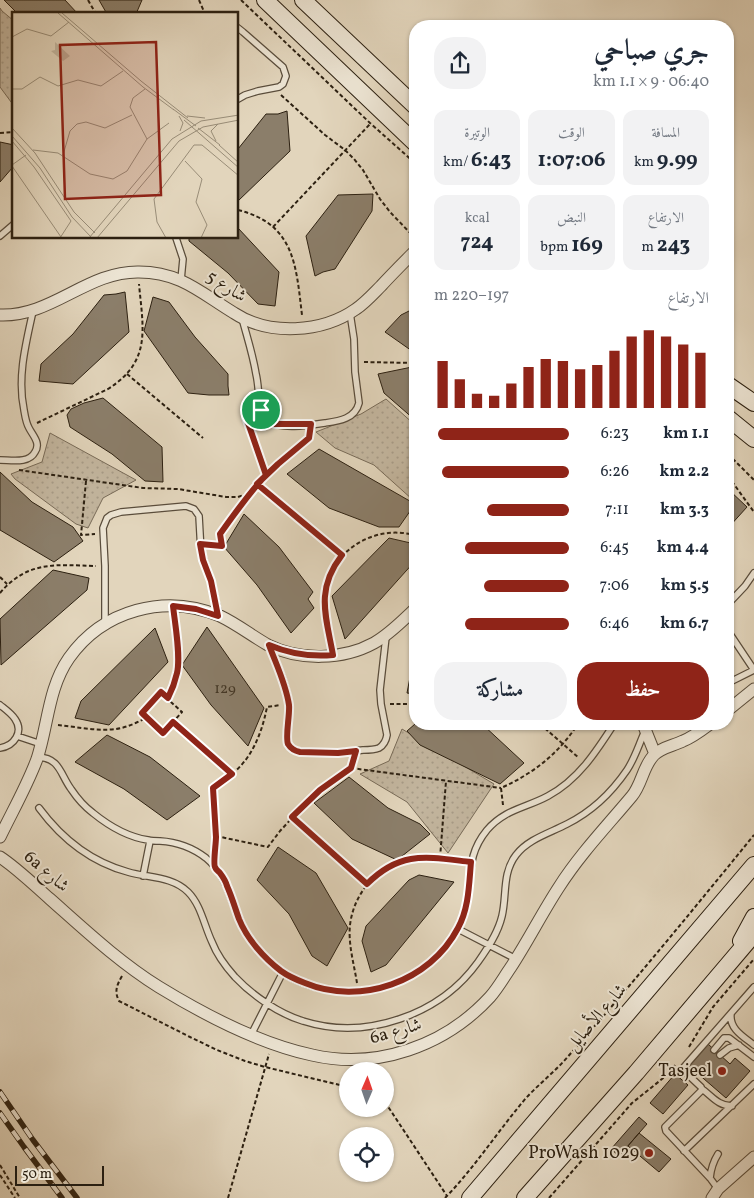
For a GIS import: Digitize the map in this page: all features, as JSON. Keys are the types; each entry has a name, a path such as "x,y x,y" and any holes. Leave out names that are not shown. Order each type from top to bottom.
{"main road":[{"path":"265,0 409,136"},
{"path":"304,0 409,100"},
{"path":"734,389 754,403"},
{"path":"734,423 754,439"},
{"name":"شارع الأصايل","path":"470,1197 754,865"},
{"path":"728,965 754,917"},
{"path":"525,1198 636,1073 754,934"}],"street":[{"name":"شارع 5","path":"0,315 19,315 33,311 86,285 120,273 152,272 181,280 194,286 242,318 278,328 303,328 328,323 350,313 364,302 409,257"},
{"path":"0,837 33,768 56,683 64,665 84,640 104,624 136,610 160,606 196,609 218,616 269,645 307,656 333,655 362,648 387,635 409,615"},
{"path":"734,705 754,690"},
{"path":"645,730 655,754 662,749 688,739 701,730"},
{"name":"6a شارع","path":"0,857 20,872 128,966 175,996 251,1035 306,1054 335,1059 379,1057 400,1053 441,1036 459,1025 492,995 516,959 559,886 636,791 649,760 655,754"},
{"path":"715,1194 754,1158"}],"lane":[{"path":"239,29 282,67 285,71 286,80 280,87 258,91 239,98"},
{"path":"0,236 12,226"},
{"path":"176,239 183,259 181,280"},
{"path":"0,460 26,460 35,454 37,449 36,438 28,427 22,399 21,380 33,311"},
{"path":"242,318 256,374 263,415 270,423 275,424 311,424 346,418 355,412 359,403 350,313"},
{"path":"104,624 106,566 103,528 107,518 116,513 186,506 194,509 199,516 200,544 203,560 211,581 218,616"},
{"path":"734,598 754,573"},
{"path":"269,645 289,704 288,742 292,749 296,752 338,753 379,748 386,740 380,682 387,635"},
{"path":"734,640 754,670 734,680"},
{"path":"0,705 16,720 19,731 14,742 0,748"},
{"path":"37,757 45,757 55,763 80,801 104,822 134,837 185,846 206,858 222,876 227,885 239,920 246,932 262,954 283,972 296,980 326,990 358,992 388,986 402,980 416,973 440,954 458,929 467,902 471,862 477,845 487,831 504,815 539,800 573,778 595,754 610,730"},
{"path":"39,808 59,833 84,853 113,867 143,876 166,880 186,890 194,899 218,955 226,967 245,987 267,1003 302,1021 321,1026 361,1027 400,1019 418,1012 435,1002 466,977 494,936 502,914 506,875 518,851 583,815 607,794 627,770 635,756 643,730"},
{"path":"17,736 41,744"},
{"path":"143,876 150,841"},
{"path":"458,929 516,959"},
{"path":"251,1035 283,972"},
{"path":"732,1106 718,1103 684,1071 684,1067 754,987"},
{"path":"731,1014 733,1026 754,1045"},
{"path":"714,1050 727,1037 731,1038 754,1057"},
{"path":"720,1055 728,1048 739,1045"},
{"path":"690,1077 695,1072"},
{"path":"698,1084 702,1078"},
{"path":"684,1150 754,1084"},
{"path":"702,1089 665,1127 666,1131 710,1178"},
{"path":"715,1194 710,1178 711,1169 718,1154"}],"path":[{"path":"88,0 95,12"},
{"path":"199,0 204,12"},
{"path":"241,0 409,158"},
{"path":"274,89 325,135 345,150 363,170 390,212 409,232"},
{"path":"273,227 382,111"},
{"path":"239,210 261,219 273,227 285,240 293,256 297,273 303,328"},
{"path":"28,427 108,389 127,374 134,365 142,343 143,332 138,272"},
{"path":"354,362 409,363"},
{"path":"127,374 203,438"},
{"path":"261,410 246,417 266,475"},
{"path":"200,544 222,546 220,534 249,493 266,475 309,438 311,424"},
{"path":"734,460 754,480"},
{"path":"17,470 143,488 178,490 226,497 238,497 249,493"},
{"path":"86,480 81,535 103,534"},
{"path":"257,484 342,555"},
{"path":"734,484 754,512"},
{"path":"333,655 324,599 329,576 335,565 342,555 354,545 369,537 390,532 409,534"},
{"path":"0,593 7,585 24,573 44,566 106,566"},
{"path":"0,577 7,585"},
{"path":"168,698 175,684 178,670 173,606"},
{"path":"161,692 168,698 182,712 163,733 142,713 161,692"},
{"path":"215,867 216,836 213,788 232,774 247,758 262,727 267,707 289,704"},
{"path":"381,704 409,704"},
{"path":"46,724 112,730 128,727 146,718"},
{"path":"173,722 232,774"},
{"path":"547,730 587,764"},
{"path":"351,768 501,788 531,773 543,764 564,744 574,730"},
{"path":"216,836 268,847 292,817 320,790 351,768 356,751"},
{"path":"440,858 446,781"},
{"path":"501,788 504,815"},
{"path":"292,817 367,884"},
{"path":"394,1116 446,1197 480,1158 512,1115 562,1062 620,995 754,835"},
{"path":"358,992 350,927 358,897 367,884 388,867 400,861 414,858 427,857 471,862"},
{"path":"689,1046 713,1007 754,959"},
{"path":"128,966 116,990 116,996 124,1004 217,1050 245,1061 339,1085"},
{"path":"228,1198 272,1043"},
{"path":"549,1198 632,1104 666,1075 678,1060"},
{"path":"0,1165 20,1198"},
{"path":"0,1175 15,1198"}],"shaded area":[{"path":"0,8 12,19 12,103 0,87"},
{"path":"386,399 409,420 409,496 374,465 335,448 316,432 361,414"},
{"path":"50,433 136,480 103,498 88,528 76,524 15,479 11,474 42,462"},
{"path":"402,729 494,784 448,853 407,802 360,774 389,761"}],"building":[{"path":"4,0 65,0 76,12 16,12"},
{"path":"99,0 142,0 137,12 106,12"},
{"path":"287,111 290,151 239,200 239,148 266,114 278,114"},
{"path":"0,142 12,145 12,168 0,182"},
{"path":"373,194 372,211 335,269 315,276 306,236 338,195"},
{"path":"239,229 279,272 275,306 258,304 228,273 189,241 189,239 239,239"},
{"path":"125,292 129,332 73,384 39,381 41,364 73,334 104,295"},
{"path":"153,297 169,302 195,337 228,374 229,395 188,393 144,331"},
{"path":"409,311 409,349 385,332 401,315"},
{"path":"409,368 409,415 384,393 378,374"},
{"path":"103,398 162,447 163,482 145,481 112,454 70,427 67,415 71,409"},
{"path":"319,449 409,501 409,513 399,527 379,527 329,508 287,474"},
{"path":"0,472 32,502 73,527 83,541 54,562 0,530"},
{"path":"734,495 747,507 734,521"},
{"path":"244,514 279,547 313,592 308,599 314,608 291,633 257,585 224,547"},
{"path":"389,538 409,543 409,568 345,639 332,596"},
{"path":"53,570 89,578 87,590 1,665 0,619"},
{"path":"207,627 264,708 248,746 211,705 182,665"},
{"path":"155,628 168,662 109,725 75,718 81,701"},
{"path":"409,729 488,730 524,763 500,784 420,745 407,731"},
{"path":"107,735 150,757 200,796 167,820 124,789 75,762"},
{"path":"349,777 388,808 420,824 430,834 397,860 352,839 314,803"},
{"path":"278,847 316,873 348,928 327,966 312,956 289,914 257,880"},
{"path":"419,875 454,882 386,965 371,972 362,941 366,926 409,880"},
{"name":"Tasjeel","path":"708,1044 730,1064 735,1058 750,1071 726,1098 689,1066"},
{"path":"675,1074 688,1085 663,1114 650,1103"},
{"path":"639,1117 647,1124 619,1156 611,1149"},
{"name":"ProWash 1029","path":"639,1133 671,1159 659,1172 628,1146"}],"railway":[{"path":"0,1092 33,1140 77,1198"},
{"path":"0,1113 62,1198"}],"place":[{"name":"Tasjeel","path":"722,1071"},
{"name":"ProWash 1029","path":"649,1153"}],"route":[{"path":"261,410 246,417 266,475 257,484 249,493 220,534 222,546 200,544 203,560 211,581 218,616 185,606 173,606 178,659 175,684 168,698 161,692 142,713 163,733 173,722 232,774 213,788 216,836 215,867 227,885 239,920 254,944 272,964 296,980 326,990 358,992 388,986 402,980 416,973 440,954 458,929 466,907 471,862 427,857 414,858 400,861 388,867 367,884 292,817 320,790 351,768 356,751 338,753 296,752 289,746 287,738 289,718 288,697 269,645 307,656 333,655 324,599 329,576 342,555 257,484 309,438 311,424 281,425 270,423 261,410"}]}
